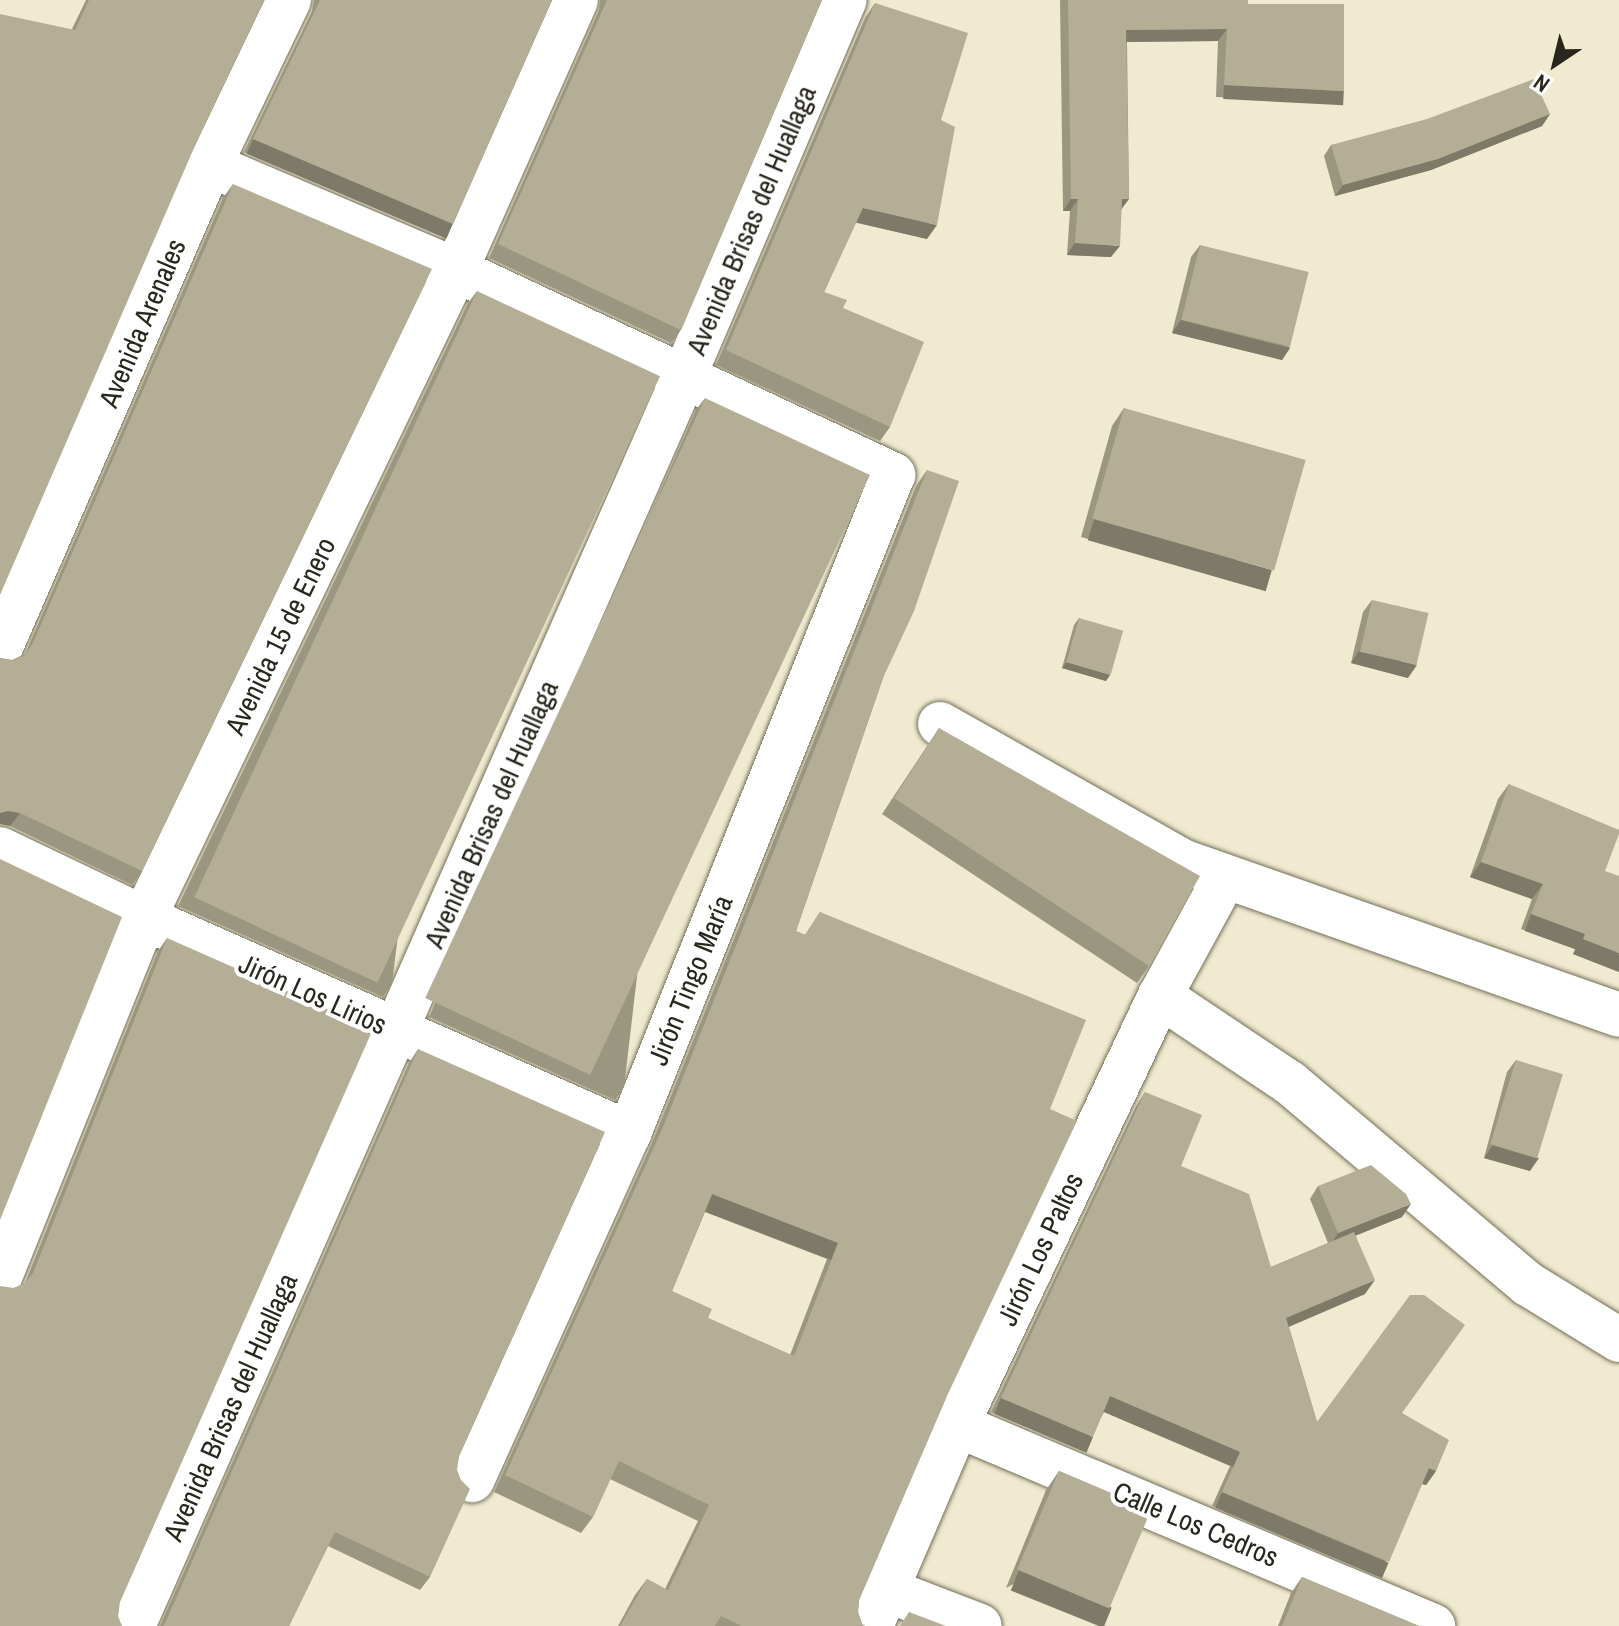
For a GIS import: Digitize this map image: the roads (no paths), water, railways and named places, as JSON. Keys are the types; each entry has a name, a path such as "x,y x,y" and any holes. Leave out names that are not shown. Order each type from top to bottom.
{"street":[{"name":"Avenida Arenales","path":"0,649 210,165 289,0"},
{"name":"Avenida 15 de Enero","path":"0,1277 144,918 456,270 576,0"},
{"name":"Avenida Brisas del Huallaga","path":"133,1626 683,379 845,0"},
{"path":"210,165 456,270 683,379"},
{"name":"Jirón Tingo María","path":"472,1480 629,1133 893,475 683,379"},
{"path":"940,724 1141,839 1224,879 1619,1015"},
{"name":"Jirón Los Lirios","path":"0,849 144,918 629,1133"},
{"name":"Jirón Los Paltos","path":"880,1608 957,1425 1160,996 1224,879"},
{"path":"1160,996 1290,1083 1528,1284 1619,1340"},
{"name":"Calle Los Cedros","path":"957,1425 1433,1626"},
{"path":"880,1608 980,1626"}]}
